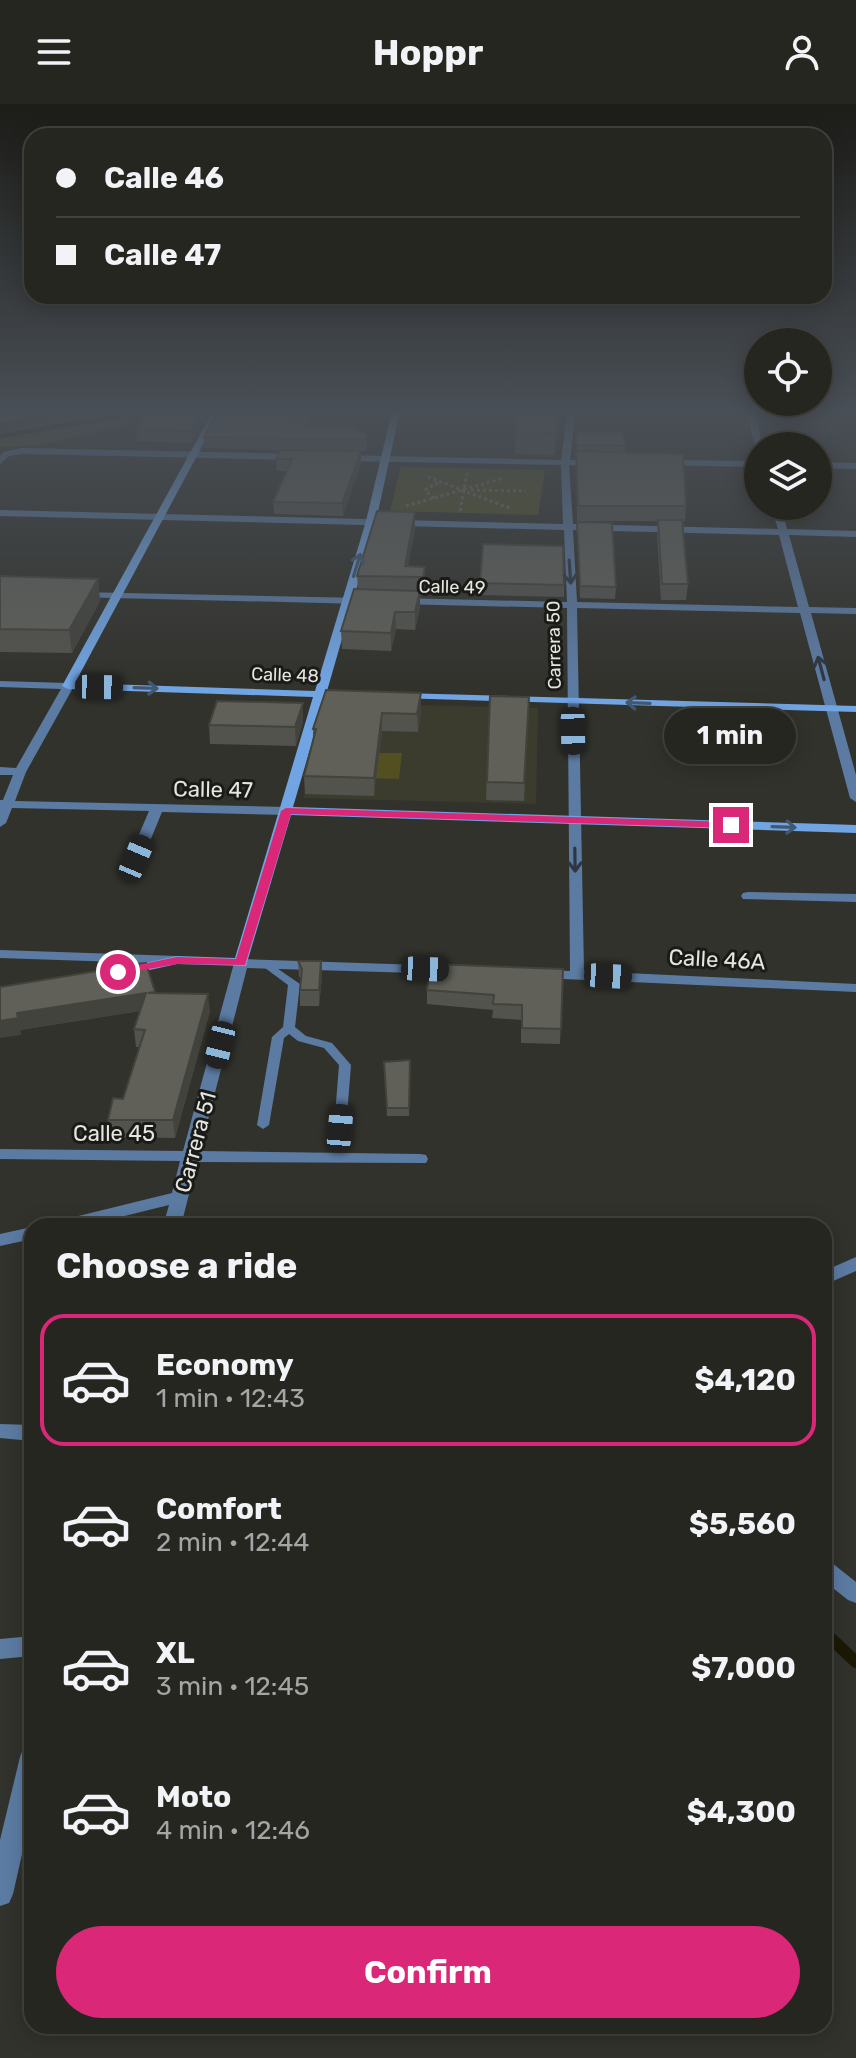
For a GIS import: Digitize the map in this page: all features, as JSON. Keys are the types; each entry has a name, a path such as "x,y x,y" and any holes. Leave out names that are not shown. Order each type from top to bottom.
{"main road":[{"path":"68,686 167,502"},
{"name":"Carrera 51","path":"241,963 322,694 375,502"},
{"name":"Calle 48","path":"68,686 369,696"},
{"path":"384,696 856,709"},
{"name":"Calle 47","path":"286,811 856,829"},
{"path":"103,975 177,960 241,963"}],"street":[{"name":"Carrera 50","path":"566,502 572,605 577,975"},
{"path":"0,513 856,534"},
{"path":"780,520 856,798"},
{"path":"58,594 376,601"},
{"name":"Calle 49","path":"391,601 856,611"},
{"name":"Calle 48","path":"0,684 68,686"},
{"path":"0,823 20,772 68,686"},
{"path":"0,771 20,772"},
{"name":"Calle 47","path":"5,804 286,811"},
{"path":"136,858 157,808"},
{"path":"748,896 856,898"},
{"path":"0,954 177,960"},
{"path":"241,963 470,971"},
{"name":"Carrera 51","path":"174,1218 241,963"},
{"name":"Calle 46A","path":"531,973 856,988"},
{"name":"Calle 45","path":"0,1154 420,1159"},
{"path":"93,1218 180,1197"},
{"path":"0,1240 24,1235"},
{"path":"832,1275 856,1263"},
{"path":"0,1431 24,1432"},
{"path":"832,1575 856,1594"},
{"path":"0,1649 24,1647"},
{"path":"0,1894 24,1800"}],"lane":[{"path":"263,1125 278,1037 289,1028 294,984 265,963"},
{"path":"289,1028 302,1039 328,1045 345,1065 340,1128"}],"path":[{"path":"397,509 420,502"},
{"path":"460,512 462,502"},
{"path":"495,502 521,513"}],"shaded area":[{"path":"392,502 540,502 538,515 390,511"},
{"path":"326,703 538,708 536,804 303,798"},
{"path":"366,753 402,753 399,779 362,778"}],"building":[{"path":"578,502 686,502 686,506 578,506"},
{"path":"377,511 415,512 405,566 425,567 423,577 357,576"},
{"path":"658,520 682,520 688,584 662,584"},
{"path":"577,522 612,523 616,587 580,586"},
{"path":"483,544 563,546 564,585 480,583"},
{"path":"0,576 98,579 69,630 0,629"},
{"path":"354,589 420,591 415,612 395,612 391,633 341,631"},
{"path":"326,690 421,693 417,714 382,713 374,778 304,776 316,729 313,729"},
{"path":"490,696 529,697 524,783 487,782"},
{"path":"217,701 303,703 295,727 209,725"},
{"path":"298,961 321,961 319,990 300,990 302,969"},
{"path":"146,963 155,992 148,993 208,994 173,1120 108,1120 113,1098 123,1099 145,1030 134,1029 146,993 17,1013 18,1018 0,1021 0,987"},
{"path":"430,964 563,969 561,1029 522,1028 522,1005 493,1004 494,995 427,990"},
{"path":"410,1060 409,1108 387,1108 384,1062"}],"waterway":[{"path":"832,1640 856,1662"}],"route":[{"path":"118,972 177,960 241,963 286,811 731,825"}]}
